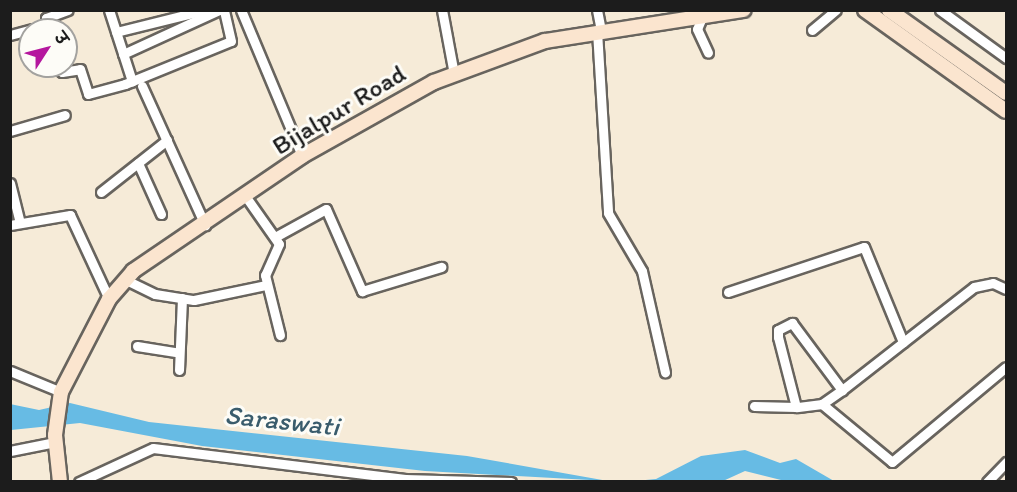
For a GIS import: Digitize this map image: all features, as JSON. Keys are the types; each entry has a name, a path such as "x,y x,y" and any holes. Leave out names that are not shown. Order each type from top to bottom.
{"main road":[{"name":"Bijalpur Road","path":"58,398 109,299 124,279 246,197 302,156 376,110 454,74 518,49 599,31 744,10"},
{"path":"865,10 1006,111"},
{"path":"889,10 1006,93"},
{"path":"58,398 55,438 60,482"}],"street":[{"path":"46,18 68,10"},
{"path":"109,10 132,81"},
{"path":"116,32 205,10"},
{"path":"123,54 219,10"},
{"path":"78,69 80,69 88,94 132,81 231,41 224,10"},
{"path":"241,10 302,156"},
{"path":"442,10 454,74"},
{"path":"597,10 608,213 642,271 664,372"},
{"path":"812,30 836,10"},
{"path":"939,10 1006,58"},
{"path":"703,15 697,29 708,53"},
{"path":"142,86 205,225"},
{"path":"10,131 65,114"},
{"path":"101,192 167,140"},
{"path":"138,163 161,214"},
{"path":"10,183 15,224 70,215 109,299"},
{"path":"246,197 275,237 280,250 267,270 266,285 280,335"},
{"path":"275,237 326,209 356,284 367,292 441,267"},
{"path":"728,292 864,247 903,342"},
{"path":"124,279 155,294 201,300 266,285"},
{"path":"754,406 796,407 822,404 974,287 993,283 1006,289"},
{"path":"179,370 176,352 183,298"},
{"path":"796,407 778,337 784,324 797,325 842,390"},
{"path":"137,346 176,352"},
{"path":"822,404 892,462 1006,367"},
{"path":"10,370 58,398"},
{"path":"10,451 55,438"},
{"path":"80,482 153,448 405,479 511,482"},
{"path":"987,482 1006,462"}],"water":[{"path":"70,403 149,422 467,456 608,481 425,471 202,446 80,423 11,430 10,404 39,410"},
{"path":"745,450 780,463 796,459 834,481 785,481 745,471 723,481 635,481 656,479 701,456"}],"water label":[{"name":"Saraswati","path":"282,420"}]}
